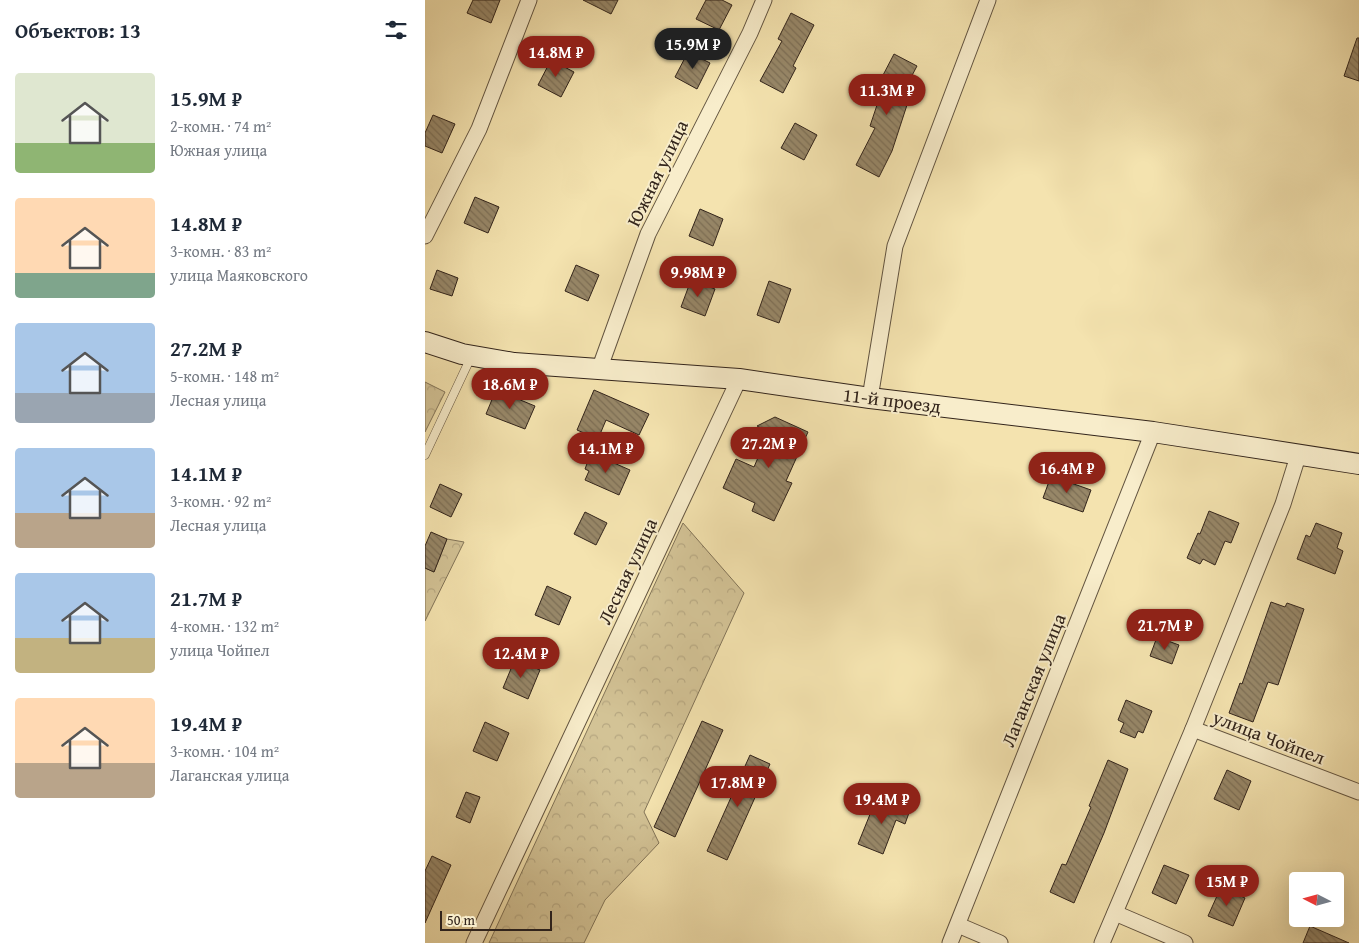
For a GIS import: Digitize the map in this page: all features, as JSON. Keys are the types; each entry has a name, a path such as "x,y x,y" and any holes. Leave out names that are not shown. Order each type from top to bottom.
{"street":[{"path":"425,236 479,129 529,0"},
{"name":"Южная улица","path":"599,370 648,234 750,33 764,0"},
{"path":"870,398 895,246 989,0"},
{"name":"11-й проезд","path":"425,342 472,356 513,363 739,379 870,398 1153,432 1359,464"},
{"name":"Лесная улица","path":"474,943 739,379"},
{"name":"Лаганская улица","path":"950,943 1153,432"},
{"path":"1102,943 1193,729 1283,504 1298,456"},
{"name":"улица Чойпел","path":"1193,729 1359,792"},
{"path":"1115,913 1185,943"},
{"path":"957,925 1001,943"}],"lane":[{"path":"425,454 472,356"}],"green space":[{"path":"425,382 445,392 425,432"},
{"path":"683,523 744,593 644,812 659,843 605,900 584,943 489,943"},
{"path":"447,539 464,542 425,621 425,568 434,572"}],"building":[{"path":"473,0 500,0 491,23 467,13"},
{"path":"583,0 618,0 611,14"},
{"path":"706,0 722,0 732,5 719,30 696,19"},
{"path":"791,13 814,25 793,66 796,68 783,93 760,81 782,41 778,39"},
{"path":"1357,38 1359,38 1359,81 1344,76"},
{"path":"688,52 710,63 697,89 675,77"},
{"path":"894,54 917,66 898,102 907,105 892,151 879,177 856,165 875,128 870,126 885,81 881,79"},
{"path":"551,60 574,72 561,97 538,85"},
{"path":"433,115 455,124 442,153 425,146 425,133"},
{"path":"795,123 817,135 804,160 781,148"},
{"path":"475,197 499,207 488,233 464,223"},
{"path":"700,209 723,219 713,246 689,236"},
{"path":"576,265 599,275 588,301 565,291"},
{"path":"437,270 458,278 452,296 430,289"},
{"path":"691,280 715,289 705,316 681,307"},
{"path":"769,281 791,289 779,323 757,315"},
{"path":"496,390 535,406 525,429 486,414"},
{"path":"594,390 649,414 639,435 606,420 598,439 577,430"},
{"path":"775,417 808,432 786,481 792,483 774,521 752,511 755,503 723,488 736,459 754,467 769,432 757,426"},
{"path":"591,453 630,470 619,495 585,480 589,471 585,469"},
{"path":"1051,476 1091,490 1083,512 1043,498"},
{"path":"440,484 462,494 451,517 430,507"},
{"path":"1209,511 1239,523 1231,543 1225,541 1215,565 1203,559 1200,564 1187,558 1198,533 1200,534"},
{"path":"585,512 607,523 596,545 574,534"},
{"path":"1316,523 1342,533 1337,548 1343,551 1335,574 1297,559 1306,535 1310,537"},
{"path":"431,532 447,539 434,572 425,568 425,546"},
{"path":"547,586 571,597 559,625 535,615"},
{"path":"1271,602 1285,607 1287,603 1304,609 1278,685 1268,682 1253,722 1229,713 1240,683 1242,684"},
{"path":"1157,637 1179,645 1172,664 1150,656"},
{"path":"515,659 540,670 528,699 503,688"},
{"path":"1126,700 1152,711 1143,733 1138,731 1135,738 1120,732 1124,723 1118,720"},
{"path":"702,721 723,730 675,837 654,827"},
{"path":"485,722 509,733 497,761 473,751"},
{"path":"750,755 770,764 727,860 707,851"},
{"path":"1108,760 1128,769 1104,833 1074,903 1050,892 1062,864 1066,865 1091,807 1089,806"},
{"path":"1227,770 1251,781 1239,810 1214,799"},
{"path":"466,792 480,797 470,823 456,817"},
{"path":"877,797 910,810 905,824 896,820 883,854 858,844"},
{"path":"432,856 451,865 425,923 425,871"},
{"path":"1164,865 1189,875 1176,904 1152,893"},
{"path":"1221,887 1245,898 1233,926 1208,916"},
{"path":"1309,928 1315,928 1349,943 1303,943"}]}
